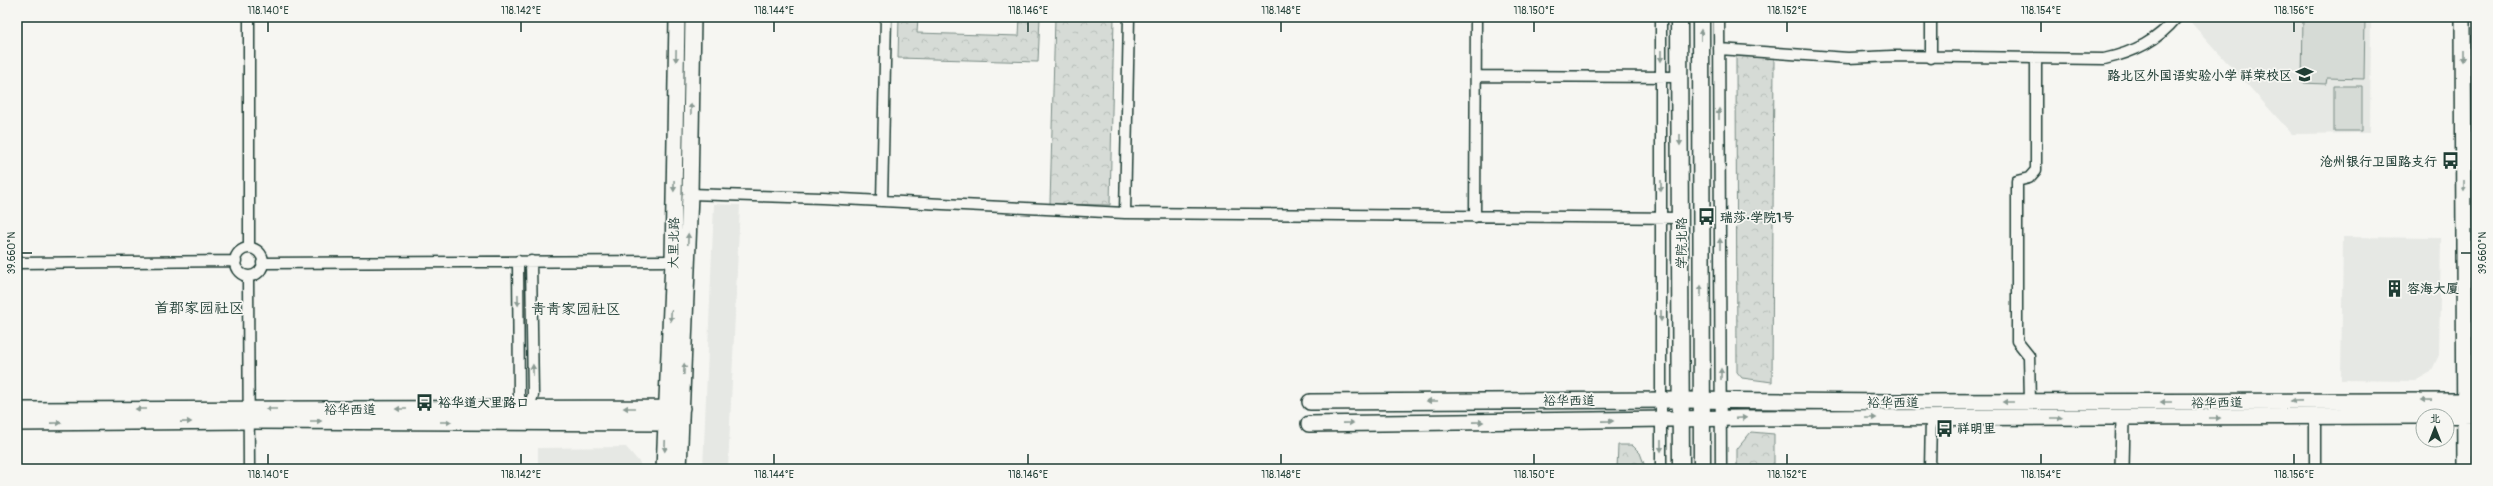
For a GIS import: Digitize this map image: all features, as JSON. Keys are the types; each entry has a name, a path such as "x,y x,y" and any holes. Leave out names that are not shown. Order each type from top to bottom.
{"main road":[{"name":"大里北路","path":"675,408 673,261 677,17"},
{"name":"大里北路","path":"664,469 675,408 690,194 693,17"},
{"name":"学院北路","path":"1680,17 1681,469"},
{"name":"学院北路","path":"1701,17 1702,469"},
{"path":"2463,17 2470,408 2465,469"},
{"name":"裕华西道","path":"1310,402 1720,400 2030,402 2470,408"},
{"path":"2030,402 2030,417"},
{"name":"裕华西道","path":"17,423 528,408 675,408"},
{"name":"裕华西道","path":"2455,411 2470,408"},
{"name":"裕华西道","path":"17,410 673,424"},
{"name":"裕华西道","path":"1309,424 1721,420 1742,418 2415,416"},
{"name":"大里北路","path":"673,424 679,469"}],"street":[{"path":"249,17 249,246"},
{"path":"882,201 886,17"},
{"path":"1125,213 1129,17"},
{"path":"1475,217 1476,17"},
{"path":"1661,17 1661,469"},
{"path":"1719,17 1721,469"},
{"path":"1931,17 1931,58"},
{"path":"1719,49 1848,58 1892,56 1931,58 2104,59 2128,54 2144,46 2161,34 2178,17"},
{"path":"2030,402 2029,356 2017,340 2017,182 2029,178 2036,170 2036,59"},
{"path":"1476,76 1680,77"},
{"path":"690,194 882,201 1125,213 1680,218"},
{"path":"248,278 240,273 236,261 240,251 249,246"},
{"path":"248,278 259,274 262,263 259,251 249,246"},
{"path":"17,264 236,261"},
{"path":"518,261 519,398 528,408 533,395 532,261"},
{"path":"262,263 673,261"},
{"path":"248,278 249,469"},
{"path":"2315,417 2315,469"},
{"path":"1930,469 1931,418"},
{"path":"2122,469 2123,418"}],"shaded area":[{"name":"路北区外国语实验小学 祥荣校区","path":"2186,17 2371,17 2370,133 2292,134"},
{"path":"714,204 740,205 728,469 703,469"},
{"path":"2343,237 2441,238 2439,355 2431,372 2415,381 2341,380"},
{"path":"626,447 640,463 640,469 538,469 538,448"}],"green space":[{"path":"899,17 918,17 917,33 1019,36 1020,17 1040,17 1038,62 898,58"},
{"path":"1055,17 1114,17 1110,205 1050,204"},
{"path":"2303,17 2365,17 2364,79 2327,78 2326,84 2302,83"},
{"path":"1774,55 1772,382 1742,378 1737,372 1736,56"},
{"path":"2334,86 2362,86 2362,131 2334,131"},
{"path":"1751,432 1774,434 1774,469 1737,469 1737,449"},
{"path":"1618,445 1632,445 1640,453 1646,469 1617,469"}],"place":[{"name":"路北区外国语实验小学 祥荣校区","path":"2305,75"},
{"name":"沧州银行卫国路支行","path":"2450,161"},
{"name":"瑞莎·学院1号","path":"1707,217"},
{"name":"容海大厦","path":"2394,288"},
{"name":"裕华道大里路口","path":"425,402"},
{"name":"祥明里","path":"1944,428"}],"district":[{"name":"首郡家园社区","path":"199,308"},
{"name":"青青家园社区","path":"576,309"}]}
